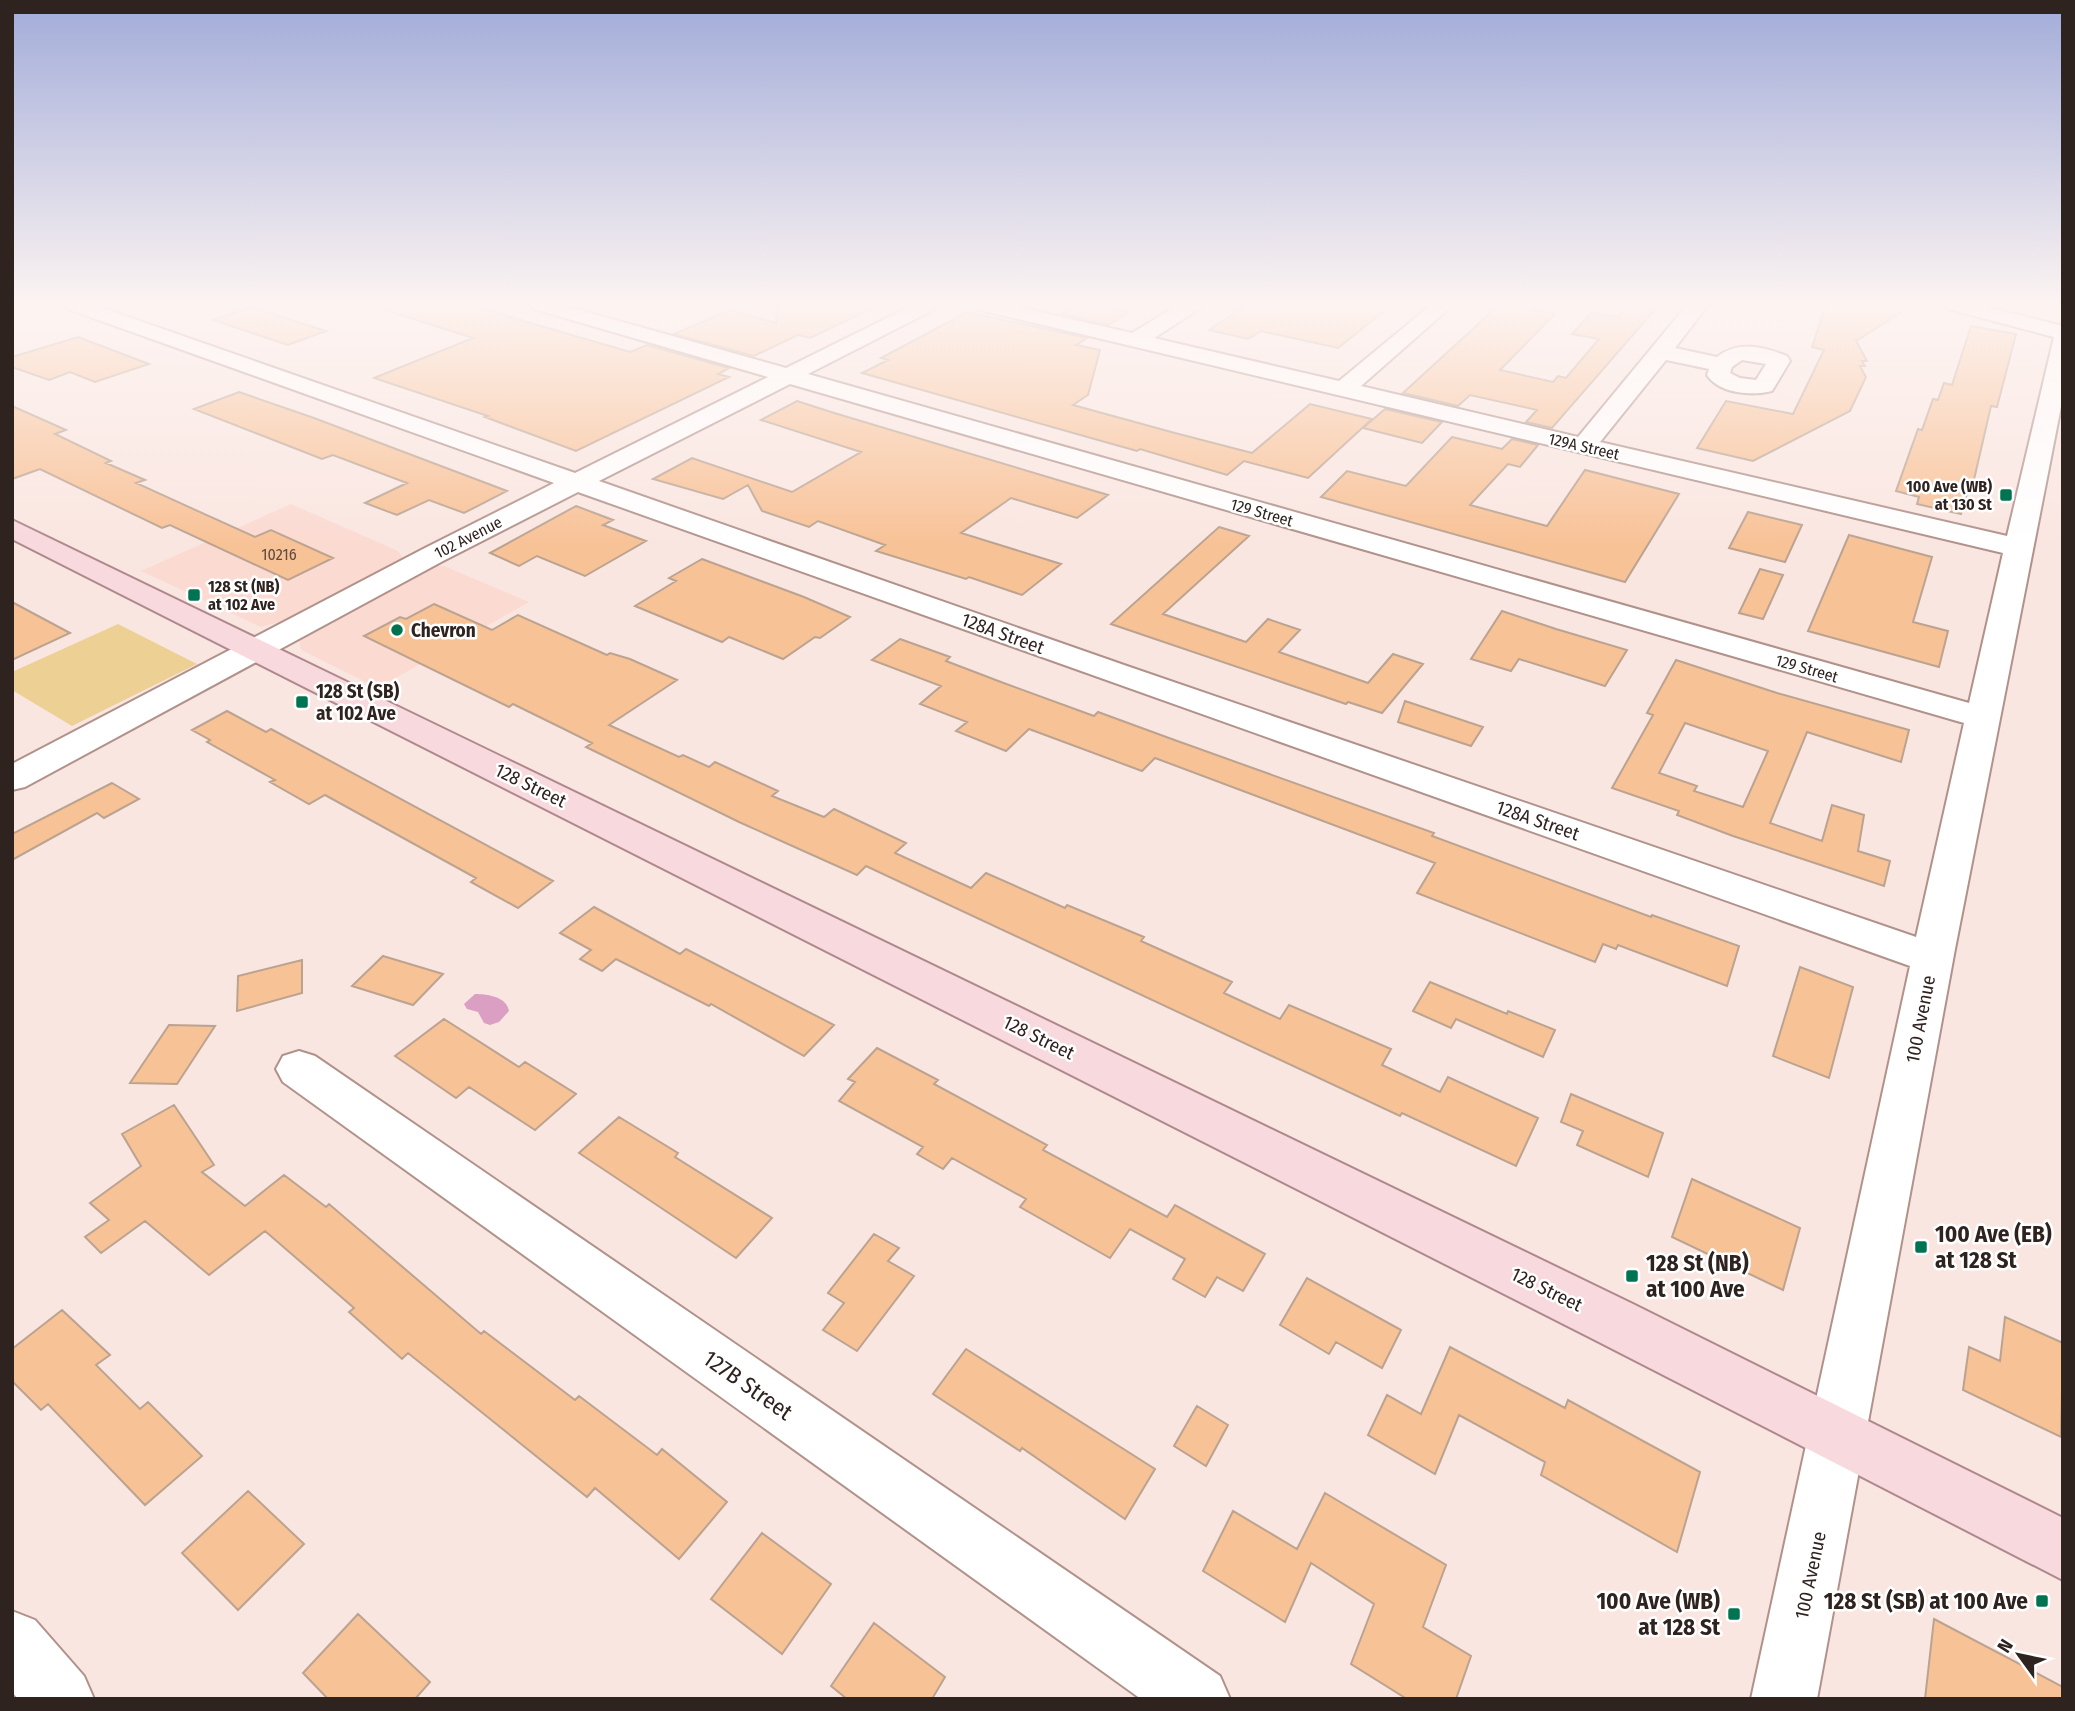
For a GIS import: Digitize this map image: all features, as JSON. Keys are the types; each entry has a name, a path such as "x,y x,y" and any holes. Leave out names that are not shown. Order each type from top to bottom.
{"main road":[{"name":"128 Street","path":"12,528 1839,1434 2063,1550"}],"street":[{"name":"128A Street","path":"303,385 1112,672 1932,958"},
{"name":"102 Avenue","path":"12,779 577,482 769,385"},
{"name":"129 Street","path":"818,385 1983,718"},
{"name":"129A Street","path":"1326,385 2020,548"},
{"path":"1344,389 1349,385"},
{"path":"1584,446 1634,385"},
{"name":"100 Avenue","path":"1784,1699 1932,958 1983,718 2020,548 2051,454 2058,385"},
{"name":"127B Street","path":"299,1069 1197,1699"},
{"path":"12,1643 61,1699"}],"shaded area":[{"path":"291,504 398,551 403,558 283,621 261,627 141,571"},
{"path":"437,566 444,566 529,602 378,688 301,650 299,640 303,635"},
{"path":"118,624 197,664 72,726 12,690 12,672"},
{"path":"475,994 501,999 509,1011 499,1022 490,1025 484,1023 478,1012 467,1009 464,1004"}],"building":[{"path":"395,385 713,385 576,451 485,417 488,416"},
{"path":"904,385 1091,385 1088,395 1073,405 1252,453 1310,404 1372,419 1308,478 1244,461 1227,475 1140,449 1137,451"},
{"path":"1412,385 1590,385 1552,428 1526,422 1537,410 1470,395 1458,406 1403,393"},
{"path":"1807,385 1862,385 1850,411 1753,461 1697,448 1726,401 1793,414"},
{"path":"1943,385 2003,385 1997,407 1991,406 1973,484 1970,483 1961,514 1917,504 1919,497 1896,491 1918,429 1922,430 1933,399 1938,400"},
{"path":"239,392 507,491 464,513 429,500 397,515 365,503 407,483 333,455 322,459 194,409"},
{"path":"797,401 1108,495 1077,518 1011,498 961,533 1061,564 1022,595 876,551 885,545 818,521 809,527 762,511 748,485 723,499 653,479 692,458 792,492 861,452 761,420"},
{"path":"12,406 66,430 55,434 111,461 106,463 145,480 136,483 255,537 271,530 333,558 288,580 170,525 162,528 40,469 12,479"},
{"path":"1385,409 1442,422 1422,443 1363,428"},
{"path":"1452,437 1502,449 1512,439 1538,445 1520,467 1508,464 1470,505 1547,526 1585,470 1679,494 1625,582 1321,497 1347,471 1406,486"},
{"path":"576,506 613,520 603,525 646,541 585,576 537,556 519,566 490,553"},
{"path":"1748,512 1802,525 1785,562 1729,548"},
{"path":"1219,527 1249,536 1163,614 1246,642 1268,619 1300,630 1279,652 1368,683 1393,654 1423,664 1382,713 1348,702 1346,704 1111,624"},
{"path":"1849,535 1932,557 1913,622 1948,631 1939,667 1808,631"},
{"path":"702,559 850,617 783,659 729,637 722,642 635,606 676,581 669,578"},
{"path":"1760,569 1783,575 1763,619 1739,613"},
{"path":"12,602 70,633 12,660"},
{"path":"434,604 492,630 518,615 607,655 610,653 630,659 677,680 609,725 679,757 683,755 709,767 715,762 778,791 772,796 824,817 834,809 906,843 895,853 971,888 986,873 1065,908 1067,905 1144,937 1141,941 1232,982 1224,993 1280,1019 1289,1005 1391,1049 1382,1065 1440,1092 1448,1077 1538,1118 1516,1166 1402,1113 1400,1116 866,866 857,875 739,822 586,747 592,743 570,732 513,704 509,707 364,636 400,617 406,619"},
{"path":"1502,611 1627,650 1605,686 1519,659 1511,671 1471,659"},
{"path":"900,639 950,657 946,661 1001,682 1094,716 1098,712 1434,833 1432,836 1651,917 1652,915 1739,946 1727,986 1618,945 1616,949 1603,944 1595,962 1417,893 1435,863 1155,758 1142,771 1029,729 1006,751 956,731 967,722 920,704 941,686 872,660"},
{"path":"1676,660 1777,693 1909,730 1901,762 1807,732 1770,823 1822,841 1832,805 1864,815 1858,851 1890,861 1884,886 1733,836 1677,815 1679,811 1612,788 1653,715 1647,713","holes":["1685,723 1768,751 1743,807 1694,791 1697,786 1659,773"]},
{"path":"1405,701 1483,727 1471,746 1398,722"},
{"path":"227,711 266,732 271,729 553,881 518,908 471,882 476,878 325,795 309,804 270,782 275,780 207,742 210,740 192,730"},
{"path":"112,783 139,799 104,818 97,813 12,860 12,834"},
{"path":"594,907 680,954 686,949 834,1025 804,1056 711,1004 709,1006 616,959 602,971 580,959 591,950 560,933"},
{"path":"383,956 443,974 413,1005 352,986"},
{"path":"302,960 302,993 237,1011 238,976"},
{"path":"1800,967 1853,987 1829,1078 1773,1056"},
{"path":"1430,982 1507,1014 1508,1011 1555,1030 1543,1057 1456,1019 1451,1028 1413,1011"},
{"path":"444,1019 519,1067 525,1062 576,1094 535,1130 469,1087 456,1098 395,1056"},
{"path":"169,1025 215,1026 177,1084 130,1083"},
{"path":"877,1048 938,1080 934,1084 1047,1145 1043,1150 1167,1217 1175,1205 1265,1254 1243,1291 1217,1277 1205,1297 1173,1279 1185,1259 1130,1229 1110,1258 1020,1207 1026,1199 952,1158 943,1169 917,1154 923,1147 839,1101 855,1082 848,1079"},
{"path":"1571,1094 1663,1133 1648,1177 1577,1145 1583,1131 1561,1122"},
{"path":"174,1105 214,1165 202,1172 245,1206 284,1175 326,1207 329,1204 481,1334 484,1331 575,1400 579,1396 657,1455 662,1449 727,1502 679,1559 595,1488 587,1497 408,1353 402,1359 349,1312 354,1308 265,1231 209,1275 145,1221 101,1253 85,1237 109,1220 90,1203 141,1166 122,1134"},
{"path":"619,1117 678,1153 675,1157 772,1218 736,1258 579,1153"},
{"path":"1692,1179 1800,1228 1783,1290 1672,1237"},
{"path":"874,1234 899,1248 888,1261 914,1276 857,1351 823,1330 844,1303 828,1293"},
{"path":"1307,1278 1401,1330 1382,1368 1336,1342 1329,1354 1280,1325"},
{"path":"62,1310 110,1355 96,1365 140,1409 148,1402 202,1456 145,1505 48,1404 41,1410 12,1381 12,1349"},
{"path":"2005,1317 2063,1343 2061,1437 1963,1390 1969,1347 2000,1361"},
{"path":"1450,1347 1565,1408 1568,1400 1700,1472 1677,1552 1541,1475 1545,1462 1459,1415 1435,1474 1368,1435 1387,1395 1421,1414"},
{"path":"966,1349 1155,1469 1125,1519 1022,1448 1020,1451 933,1394"},
{"path":"1197,1406 1228,1425 1206,1466 1174,1446"},
{"path":"248,1491 304,1544 238,1610 182,1553"},
{"path":"1325,1493 1446,1565 1423,1627 1471,1656 1456,1699 1407,1699 1351,1664 1374,1604 1311,1563 1285,1622 1203,1571 1233,1511 1297,1549"},
{"path":"762,1533 831,1584 782,1654 711,1599"},
{"path":"358,1614 430,1682 415,1699 328,1699 303,1673"},
{"path":"1934,1619 2063,1687 2063,1699 1925,1699"},
{"path":"874,1623 945,1677 932,1699 847,1699 831,1686"}],"place":[{"name":"100 Ave (WB) at 130 St","path":"2006,495"},
{"name":"128 St (NB) at 102 Ave","path":"194,595"},
{"name":"Chevron","path":"397,630"},
{"name":"128 St (SB) at 102 Ave","path":"302,702"},
{"name":"100 Ave (EB) at 128 St","path":"1921,1247"},
{"name":"128 St (NB) at 100 Ave","path":"1632,1276"},
{"name":"128 St (SB) at 100 Ave","path":"2042,1601"},
{"name":"100 Ave (WB) at 128 St","path":"1734,1614"}]}
